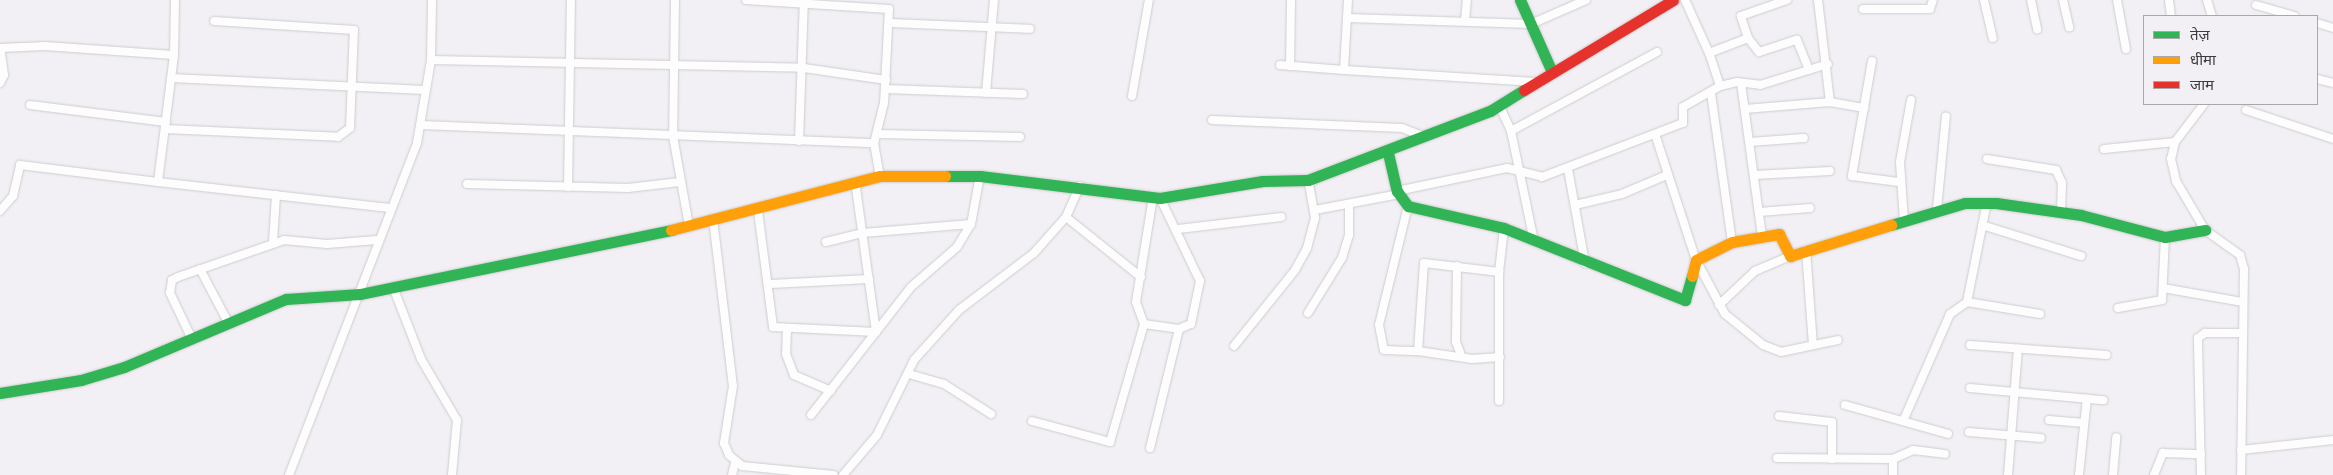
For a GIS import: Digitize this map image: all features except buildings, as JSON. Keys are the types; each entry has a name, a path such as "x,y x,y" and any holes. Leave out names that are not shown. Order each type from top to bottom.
{"street":[{"path":"158,182 174,55 176,0"},
{"path":"289,475 360,294 377,240 421,125 431,60 432,0"},
{"path":"568,187 572,63 571,0"},
{"path":"675,0 673,136 689,226"},
{"path":"746,0 890,4 885,89 879,134 874,143 880,176"},
{"path":"986,93 994,0"},
{"path":"1132,96 1149,0"},
{"path":"1290,66 1291,0"},
{"path":"1344,70 1348,0"},
{"path":"1465,21 1467,0"},
{"path":"1520,0 1552,72"},
{"path":"1560,0 1566,8"},
{"path":"1348,18 1531,24 1586,0"},
{"path":"0,393 81,380 286,299 360,294 689,226 713,219 758,211 855,180 880,176 980,176 1080,186 1157,197 1263,181 1308,180 1388,153 1499,105 1673,0"},
{"path":"1685,0 1709,53 1720,86"},
{"path":"1787,0 1741,16 1748,38 1759,52 1797,40 1809,70"},
{"path":"1818,0 1828,64 1830,102"},
{"path":"1862,8 1930,10 1933,0"},
{"path":"1984,0 1993,38"},
{"path":"2031,0 2037,29"},
{"path":"2063,0 2069,27"},
{"path":"2117,0 2126,49"},
{"path":"2169,0 2171,15"},
{"path":"2206,0 2212,15"},
{"path":"799,141 804,68 804,3"},
{"path":"2256,5 2291,15"},
{"path":"30,105 165,125 338,138 350,128 356,34 351,28 214,22"},
{"path":"888,23 1030,29"},
{"path":"2318,23 2333,28"},
{"path":"1709,53 1748,38"},
{"path":"0,83 4,75 0,48 45,46 174,55"},
{"path":"1511,131 1657,52"},
{"path":"431,60 804,68 886,80"},
{"path":"1872,61 1852,176 1899,182"},
{"path":"1315,210 1507,168 1523,175 1542,177 1568,169 1684,123 1683,107 1711,93 1720,86 1741,82 1760,85 1828,64"},
{"path":"1280,65 1536,82"},
{"path":"171,78 353,84 425,90"},
{"path":"2318,79 2333,83"},
{"path":"1741,82 1762,236"},
{"path":"885,89 1022,94"},
{"path":"1711,93 1732,242"},
{"path":"1904,221 1899,182 1911,100"},
{"path":"1745,109 1830,102 1864,108"},
{"path":"1499,105 1511,131 1523,175 1534,241"},
{"path":"2203,105 2175,142 2171,159 2176,181 2205,230 2240,255 2242,302 2240,333 2241,475"},
{"path":"2246,110 2333,139"},
{"path":"1937,209 1946,116"},
{"path":"1212,120 1402,128 1426,137"},
{"path":"421,125 874,143"},
{"path":"879,134 1020,136"},
{"path":"1655,134 1696,260 1719,305 1741,330 1770,349 1781,352 1838,340"},
{"path":"1750,142 1804,138"},
{"path":"2104,149 2175,142"},
{"path":"1388,153 1399,193 1408,206 1504,228 1585,263 1685,300 1696,260 1732,242 1781,234 1790,256"},
{"path":"1987,160 2056,170 2062,183 2061,212"},
{"path":"0,211 13,196 20,165 390,208"},
{"path":"1568,169 1585,263"},
{"path":"1754,174 1830,171"},
{"path":"1575,205 1622,194 1667,175"},
{"path":"811,415 911,287 957,247 970,224 980,176"},
{"path":"855,180 876,332"},
{"path":"1234,346 1295,270 1312,237 1315,210 1308,180"},
{"path":"467,184 628,188 680,182"},
{"path":"842,475 877,435 909,374 914,360 959,310 1016,269 1066,218 1080,186"},
{"path":"273,242 276,195"},
{"path":"1144,324 1179,329 1191,324 1200,281 1178,229 1157,197"},
{"path":"1032,421 1110,442 1144,324 1136,302 1157,197"},
{"path":"1904,419 1950,314 1967,302 1982,225 1983,202"},
{"path":"1719,305 1755,271 1790,256 1937,209 1965,203 1983,202 2061,212 2165,237 2205,230"},
{"path":"1308,313 1342,258 1349,235 1349,204"},
{"path":"1408,206 1384,300 1380,346 1393,352 1418,350 1500,357"},
{"path":"1759,212 1810,208"},
{"path":"758,211 771,284 771,323 787,329 876,332"},
{"path":"1178,229 1281,217"},
{"path":"1066,218 1141,277"},
{"path":"713,219 733,386 724,443 735,463 732,475"},
{"path":"826,242 863,233 970,224"},
{"path":"1982,225 2081,256"},
{"path":"1499,401 1499,272 1504,228"},
{"path":"2118,308 2159,303 2163,288 2165,237"},
{"path":"191,337 170,293 171,283 200,269 273,242 377,240"},
{"path":"1806,250 1813,345"},
{"path":"1418,350 1424,263 1499,272"},
{"path":"1457,266 1456,342 1461,355"},
{"path":"200,269 228,322"},
{"path":"771,284 869,279"},
{"path":"393,287 426,370 457,420 452,475"},
{"path":"2163,288 2242,302"},
{"path":"1967,302 2040,314"},
{"path":"787,329 786,354 794,375 831,391"},
{"path":"1150,448 1179,329"},
{"path":"2201,475 2198,338 2204,333 2240,333"},
{"path":"1970,345 2107,355"},
{"path":"2008,475 2018,348"},
{"path":"909,374 944,384 992,414"},
{"path":"1970,388 2103,400"},
{"path":"2079,475 2087,398"},
{"path":"1845,405 1904,419 1948,434"},
{"path":"1779,416 1832,422 1832,459"},
{"path":"2049,420 2084,423"},
{"path":"1969,432 2041,438"},
{"path":"2113,475 2116,437"},
{"path":"2241,450 2333,440"},
{"path":"1777,458 1894,459 1913,450 1945,454"},
{"path":"2154,475 2163,453 2201,454"},
{"path":"1893,475 1894,459"},
{"path":"735,463 834,475"}],"traffic: fast":[{"path":"1520,0 1552,72"},
{"path":"945,176 980,176 1160,198 1263,181 1308,180 1490,111 1524,90"},
{"path":"1388,153 1397,191 1408,206 1504,228 1685,300 1692,276"},
{"path":"1891,225 1965,203 1996,203 2081,215 2165,237 2205,230"},
{"path":"0,393 81,380 124,367 286,299 360,294 671,230"}],"traffic: slow":[{"path":"671,230 880,176 945,176"},
{"path":"1692,276 1696,260 1732,242 1779,234 1790,256 1891,225"}],"traffic: jam":[{"path":"1524,90 1673,0"}]}
